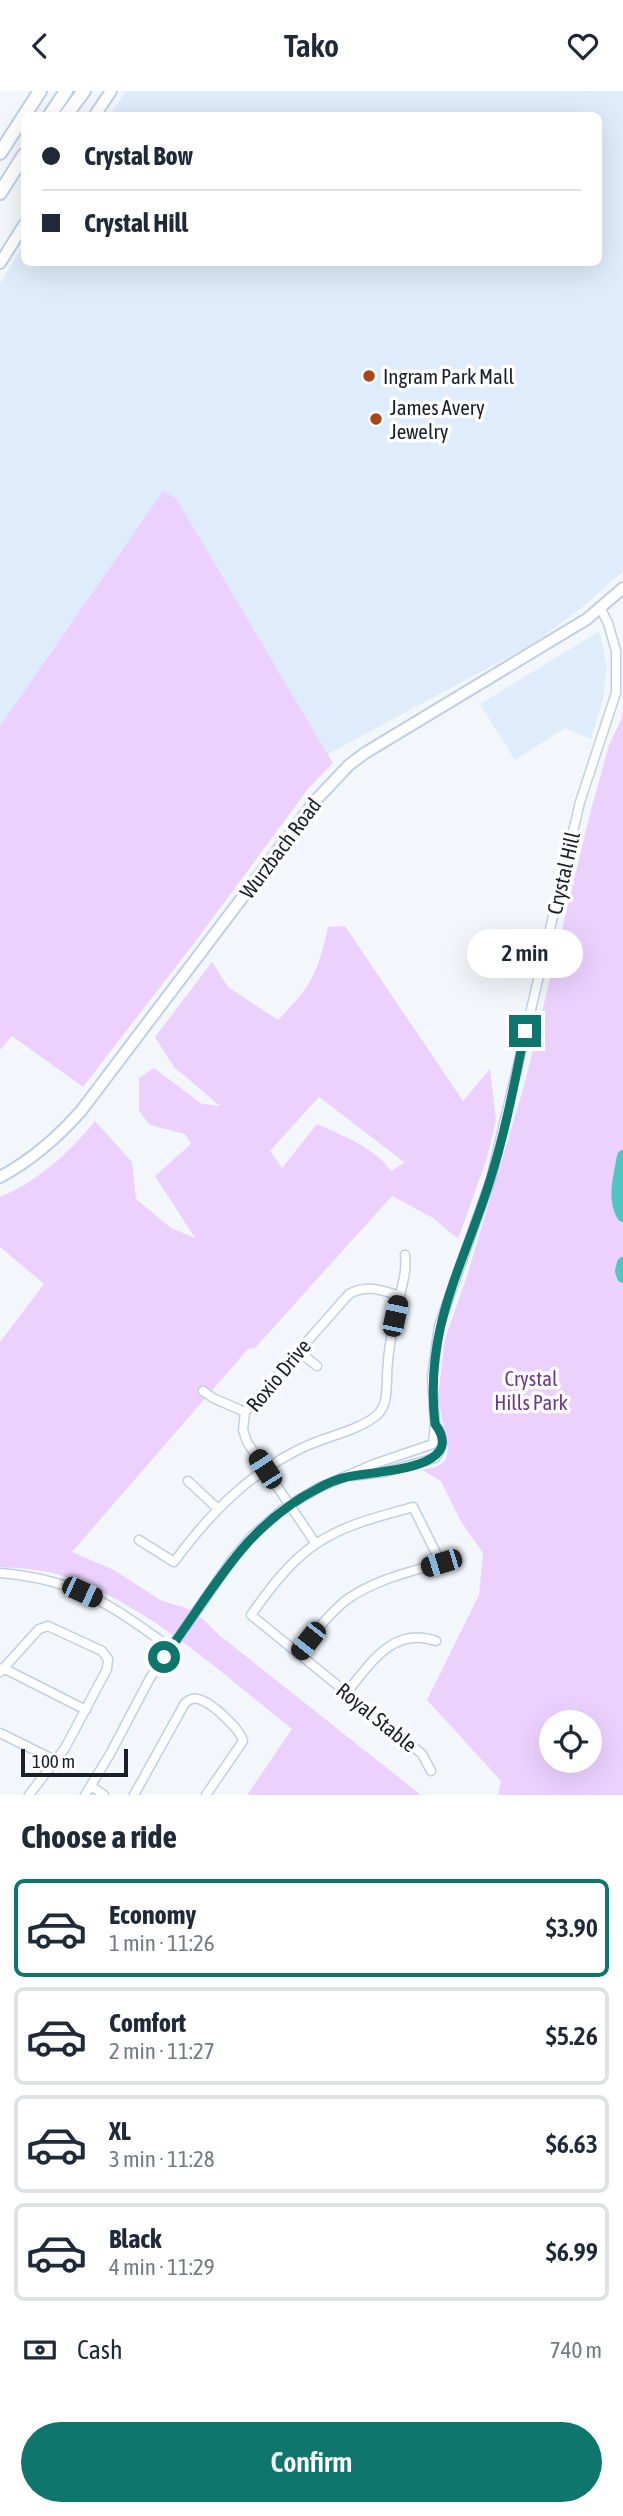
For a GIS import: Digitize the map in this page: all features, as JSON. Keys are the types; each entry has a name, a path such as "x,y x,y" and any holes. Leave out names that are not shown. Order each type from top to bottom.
{"highway":[{"path":"26,112 40,91"},
{"path":"52,112 66,91"},
{"path":"68,112 84,91"},
{"path":"0,153 21,120"},
{"path":"0,193 21,160"},
{"path":"0,199 21,175"}],"main road":[{"path":"97,112 111,91"},
{"path":"0,263 21,230"},
{"name":"Wurzbach Road","path":"0,1177 47,1146 81,1111 316,800 340,774 385,741 565,633 601,609 623,588"}],"street":[{"name":"Crystal Hill","path":"346,1477 374,1464 429,1447 434,1440 432,1377 439,1325 491,1179 580,802 616,693 616,651 601,609"},
{"path":"139,1540 174,1562 217,1508 240,1487 302,1448 366,1422 383,1408 386,1399 388,1348 407,1272 405,1255"},
{"name":"Roxio Drive","path":"316,1544 247,1442 243,1430 245,1412 349,1294 356,1289 375,1288 400,1296"},
{"path":"299,1351 317,1366"},
{"path":"204,1391 213,1398 245,1412"},
{"name":"Crystal Hill","path":"346,1477 386,1472 431,1460 439,1454 442,1444 439,1428 435,1424"},
{"path":"85,1795 150,1678 234,1557 252,1536 290,1504 318,1488 346,1477"},
{"path":"188,1481 217,1508"},
{"path":"298,1654 346,1600 366,1588 441,1563 413,1507 359,1523 316,1544"},
{"name":"Royal Stable","path":"316,1544 280,1577 251,1615 422,1754 431,1771"},
{"path":"0,1573 55,1581 82,1592 109,1605 171,1648"},
{"path":"29,1795 57,1761 86,1710 108,1664 107,1656 102,1651 52,1627 43,1626 1,1670 86,1710"},
{"path":"347,1692 390,1645 407,1637 421,1636 436,1641"},
{"path":"134,1795 181,1709 191,1699 205,1702 238,1730 242,1737 238,1750 206,1795"},
{"path":"0,1733 57,1761"},
{"path":"91,1786 104,1795"}],"shaded area":[{"path":"126,91 623,91 623,571 579,610 531,645 328,754 176,498 163,491 0,726 0,283 21,250 21,266 602,266 602,112 112,112"},
{"path":"598,632 607,667 603,699 591,739 565,728 515,760 480,704"}],"green space":[{"path":"163,491 176,498 333,763 308,789 83,1087 12,1036 0,1050 0,726"},
{"name":"Crystal Hills Park","path":"623,709 623,1795 498,1795 501,1781 427,1700 479,1595 483,1553 460,1520 441,1481 422,1470 436,1467 445,1461 448,1451 438,1397 445,1339 467,1276 524,1086 609,745 621,720"},
{"path":"345,926 463,1101 490,1069 496,1120 487,1158 458,1239 433,1218 392,1196 255,1348 248,1349 72,1552 114,1570 162,1601 186,1608 204,1620 219,1635 421,1795 247,1795 292,1729 213,1665 130,1607 61,1575 0,1567 0,1342 44,1284 0,1247 0,1197 27,1183 52,1165 95,1121 132,1162 136,1199 171,1228 195,1238 155,1176 191,1144 185,1134 150,1125 139,1111 139,1078 154,1068 202,1104 220,1106 174,1067 155,1037 212,962 228,987 278,1020 312,978 328,927","holes":["319,1097 404,1162 391,1171 367,1149 317,1124 282,1168 270,1151"]}],"waterway":[{"path":"623,1156 617,1195 623,1216"},
{"path":"623,1263 623,1277"}],"place":[{"name":"Ingram Park Mall","path":"369,376"},
{"name":"James Avery Jewelry","path":"376,419"}],"route":[{"path":"164,1657 234,1557 252,1536 284,1509 318,1488 346,1477 386,1472 431,1460 439,1454 442,1444 439,1428 435,1424 432,1377 439,1325 491,1179 525,1031"}]}
